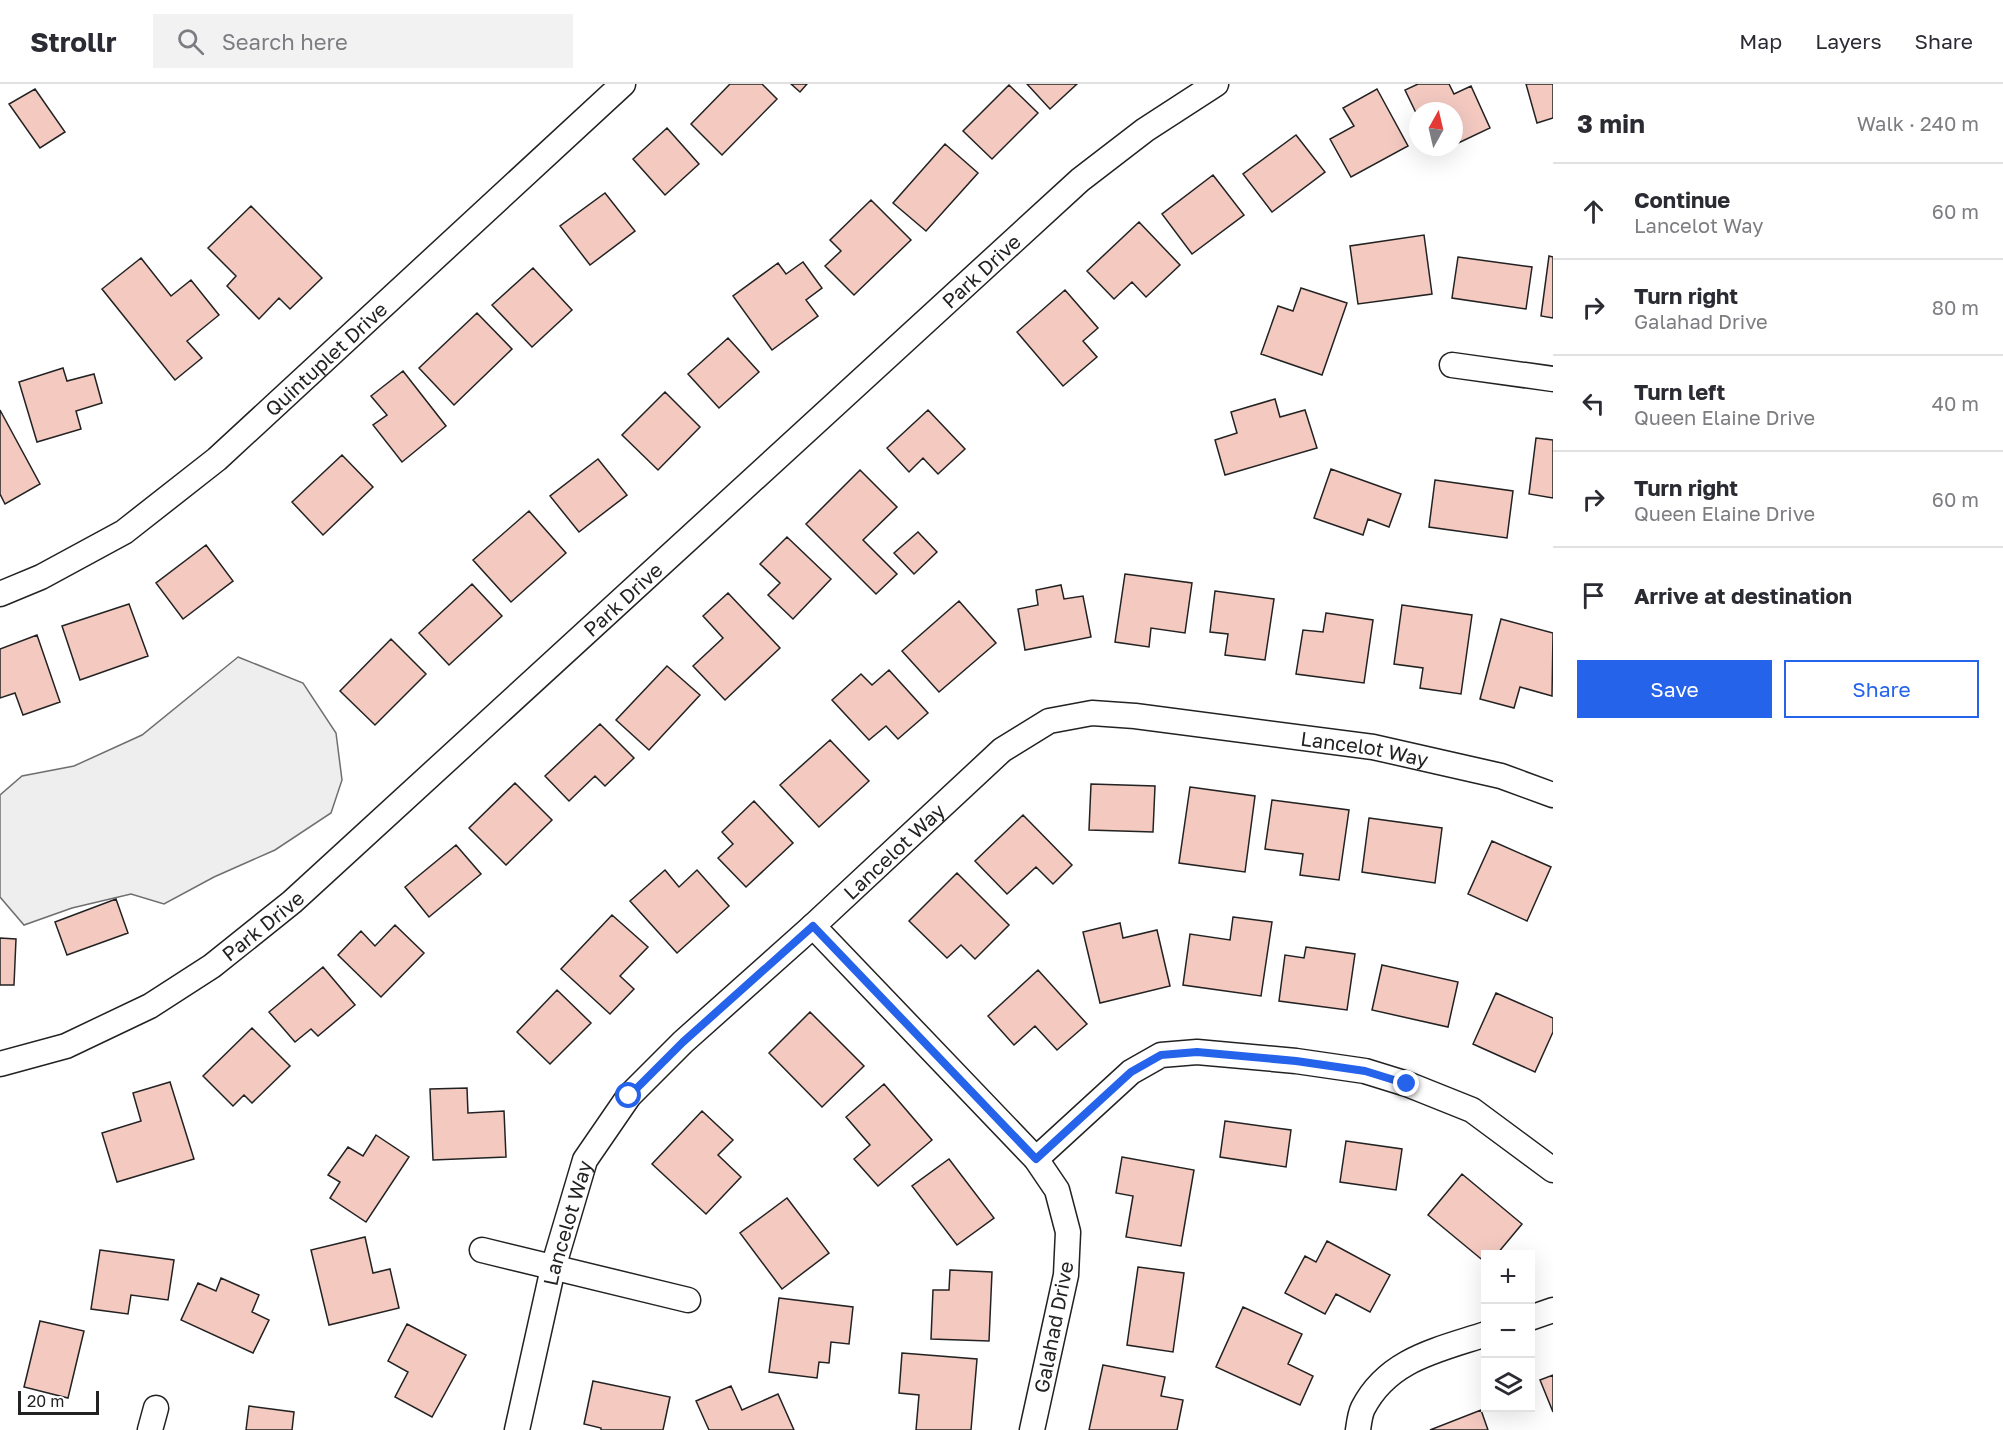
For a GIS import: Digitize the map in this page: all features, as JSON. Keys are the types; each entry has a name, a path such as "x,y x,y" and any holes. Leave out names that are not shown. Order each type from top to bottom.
{"street":[{"name":"Quintuplet Drive","path":"0,594 41,577 124,532 217,459 623,84"},
{"name":"Park Drive","path":"0,1064 66,1046 150,1006 212,966 292,902 1080,180 1145,130 1216,84"},
{"path":"1452,365 1553,379"},
{"name":"Lancelot Way","path":"517,1430 552,1268 585,1160 629,1096 683,1042 813,926 1002,750 1049,721 1092,713 1136,716 1373,747 1501,776 1553,795"},
{"name":"Galahad Drive","path":"813,926 1036,1159 1056,1190 1068,1232 1066,1275 1032,1430"},
{"path":"1036,1159 1131,1072 1161,1055 1197,1052 1296,1061 1365,1071 1407,1084 1472,1110 1553,1170"},
{"path":"482,1250 688,1300"},
{"path":"1535,1316 1553,1310"},
{"path":"1358,1430 1362,1409 1385,1376 1410,1360 1481,1335"}],"shaded area":[{"path":"238,657 303,683 336,733 342,780 331,813 275,850 214,877 164,904 131,894 72,908 24,925 0,897 0,795 22,776 74,766 142,735"}],"building":[{"path":"730,84 762,84 777,99 722,155 691,124"},
{"path":"791,84 807,84 800,92"},
{"path":"1027,84 1077,84 1050,109"},
{"path":"1418,84 1449,84 1454,94 1471,86 1490,128 1463,141 1463,102 1411,102 1405,90"},
{"path":"1526,84 1553,84 1553,118 1537,123"},
{"path":"1009,85 1038,113 992,159 963,131"},
{"path":"35,89 65,132 40,148 9,104"},
{"path":"1377,89 1408,146 1351,177 1330,139 1354,126 1343,108"},
{"path":"667,128 699,164 665,195 633,159"},
{"path":"1296,135 1325,172 1272,212 1243,174"},
{"path":"945,144 978,173 926,231 893,203"},
{"path":"1213,175 1244,215 1192,254 1162,214"},
{"path":"605,193 635,231 590,265 560,226"},
{"path":"871,200 911,240 854,295 825,266 841,251 830,240"},
{"path":"251,206 322,278 290,309 279,298 259,319 227,286 236,276 208,248"},
{"path":"1139,222 1180,265 1146,297 1132,282 1114,299 1087,271"},
{"path":"1424,235 1432,294 1358,304 1350,246"},
{"path":"1549,256 1553,257 1553,318 1541,316"},
{"path":"1458,257 1532,267 1526,309 1452,298"},
{"path":"141,258 171,296 191,280 219,315 187,341 202,358 175,380 102,289"},
{"path":"803,262 822,288 806,300 818,316 772,350 733,296 778,263 786,274"},
{"path":"533,268 572,310 532,347 492,305"},
{"path":"1301,288 1347,303 1322,375 1261,354 1278,306 1293,311"},
{"path":"1065,290 1098,328 1083,341 1097,357 1063,386 1017,332"},
{"path":"477,313 512,349 454,405 419,368"},
{"path":"728,338 759,372 719,408 688,374"},
{"path":"63,368 67,381 94,374 102,403 76,411 81,429 37,442 19,382"},
{"path":"403,371 446,426 402,462 373,425 387,415 371,396"},
{"path":"665,392 700,427 658,470 622,435"},
{"path":"1275,399 1280,417 1305,410 1317,448 1225,475 1215,440 1237,433 1231,412"},
{"path":"0,410 40,484 5,504 0,494"},
{"path":"928,410 965,449 938,474 923,458 909,472 887,448"},
{"path":"1536,438 1553,440 1553,498 1529,494"},
{"path":"342,455 373,487 323,535 292,502"},
{"path":"598,459 627,495 579,532 550,496"},
{"path":"1331,469 1401,494 1389,527 1368,519 1363,535 1314,518"},
{"path":"860,470 897,507 863,540 897,574 876,594 806,524"},
{"path":"1435,480 1513,491 1507,538 1429,527"},
{"path":"529,511 566,553 511,602 473,560"},
{"path":"918,532 937,552 914,574 894,553"},
{"path":"787,537 831,579 793,619 768,595 780,583 760,564"},
{"path":"206,545 233,581 183,619 156,583"},
{"path":"1125,574 1192,583 1185,633 1151,628 1149,647 1115,642"},
{"path":"472,584 502,616 449,665 419,633"},
{"path":"1061,585 1064,599 1083,596 1091,637 1025,650 1018,609 1038,605 1036,590"},
{"path":"1215,591 1274,599 1265,660 1225,655 1228,634 1210,632"},
{"path":"728,593 780,648 725,700 693,666 723,638 703,616"},
{"path":"959,601 996,643 939,692 902,651"},
{"path":"129,604 148,656 80,680 62,626"},
{"path":"1402,605 1472,615 1461,694 1420,688 1423,668 1394,664"},
{"path":"1326,613 1373,620 1364,683 1296,674 1303,630 1323,632"},
{"path":"1501,619 1553,633 1552,696 1520,687 1514,708 1480,699"},
{"path":"37,635 60,702 23,715 15,693 0,698 0,649"},
{"path":"391,639 426,674 375,725 340,691"},
{"path":"667,666 700,695 649,750 616,720"},
{"path":"889,670 928,713 898,739 886,726 869,740 832,700 861,674 872,685"},
{"path":"600,724 634,758 605,786 595,776 569,801 545,776"},
{"path":"830,740 869,781 819,827 780,785"},
{"path":"515,783 552,820 506,865 469,828"},
{"path":"1091,784 1155,786 1153,832 1089,830"},
{"path":"1190,787 1255,796 1245,872 1179,863"},
{"path":"1272,800 1349,810 1339,880 1300,875 1303,854 1265,849"},
{"path":"754,801 793,843 746,887 718,858 733,844 722,832"},
{"path":"1023,815 1072,865 1053,884 1036,867 1007,894 975,861"},
{"path":"1369,818 1442,828 1435,883 1362,872"},
{"path":"1492,841 1551,867 1527,921 1468,894"},
{"path":"456,845 481,874 429,917 405,887"},
{"path":"665,870 679,887 697,870 729,906 677,953 630,901"},
{"path":"957,873 1009,925 975,959 961,945 947,958 909,921"},
{"path":"116,899 128,933 67,955 55,922"},
{"path":"612,915 648,947 620,976 634,989 610,1014 561,969"},
{"path":"1233,917 1272,922 1261,996 1183,985 1190,934 1230,940"},
{"path":"1120,923 1123,938 1157,930 1170,986 1100,1003 1083,932"},
{"path":"395,925 424,953 381,997 338,955 361,931 375,946"},
{"path":"0,938 16,939 14,985 0,985"},
{"path":"1306,947 1355,954 1347,1010 1279,1001 1285,955 1304,958"},
{"path":"1382,965 1458,982 1448,1027 1372,1010"},
{"path":"323,967 355,1005 318,1036 311,1029 295,1042 269,1012"},
{"path":"1038,970 1087,1024 1057,1050 1035,1026 1014,1045 988,1016"},
{"path":"557,990 591,1023 550,1064 517,1032"},
{"path":"1496,993 1553,1018 1553,1032 1535,1072 1473,1044"},
{"path":"810,1012 864,1066 822,1107 769,1053"},
{"path":"252,1028 290,1066 252,1103 244,1095 233,1106 203,1076"},
{"path":"170,1082 194,1159 117,1182 102,1133 141,1121 133,1093"},
{"path":"884,1084 932,1140 878,1186 854,1159 870,1145 846,1117"},
{"path":"467,1088 468,1113 504,1111 506,1157 433,1160 430,1089"},
{"path":"702,1111 733,1140 718,1155 741,1177 706,1214 652,1164"},
{"path":"1225,1121 1291,1130 1286,1167 1220,1157"},
{"path":"376,1135 409,1157 366,1222 330,1198 340,1182 328,1175 348,1147 363,1156"},
{"path":"1346,1141 1402,1149 1396,1190 1340,1182"},
{"path":"1122,1157 1194,1170 1181,1246 1126,1237 1133,1196 1116,1193"},
{"path":"949,1159 994,1218 957,1245 912,1186"},
{"path":"1462,1174 1522,1224 1500,1250 1481,1250 1481,1259 1428,1215"},
{"path":"787,1198 829,1253 782,1289 740,1233"},
{"path":"365,1237 373,1273 390,1269 399,1308 329,1325 311,1250"},
{"path":"1327,1241 1390,1275 1370,1312 1336,1294 1325,1314 1285,1293 1305,1256 1316,1262"},
{"path":"100,1250 174,1260 168,1300 131,1295 128,1314 91,1309"},
{"path":"1138,1267 1184,1273 1173,1352 1127,1345"},
{"path":"950,1270 992,1272 989,1341 931,1339 933,1290 949,1290"},
{"path":"221,1278 259,1295 252,1312 269,1320 253,1353 181,1320 198,1283 216,1291"},
{"path":"779,1298 853,1307 849,1344 831,1342 829,1363 819,1362 817,1378 769,1372"},
{"path":"1243,1307 1302,1334 1288,1364 1313,1376 1300,1405 1216,1367"},
{"path":"40,1321 84,1331 68,1398 24,1387"},
{"path":"407,1324 466,1355 432,1417 395,1397 408,1372 388,1361"},
{"path":"902,1353 977,1359 971,1430 916,1430 919,1395 899,1393"},
{"path":"1103,1365 1165,1377 1161,1396 1183,1400 1177,1430 1089,1430"},
{"path":"1553,1375 1553,1412 1540,1380"},
{"path":"593,1381 670,1397 663,1430 601,1430 601,1428 584,1424"},
{"path":"731,1386 742,1410 778,1394 794,1430 709,1430 696,1401"},
{"path":"249,1406 294,1412 292,1430 246,1430"},
{"path":"1481,1410 1488,1430 1430,1430"}],"route":[{"path":"629,1096 683,1042 813,926 1036,1159 1131,1072 1161,1055 1197,1052 1296,1061 1365,1071 1407,1084"}]}
